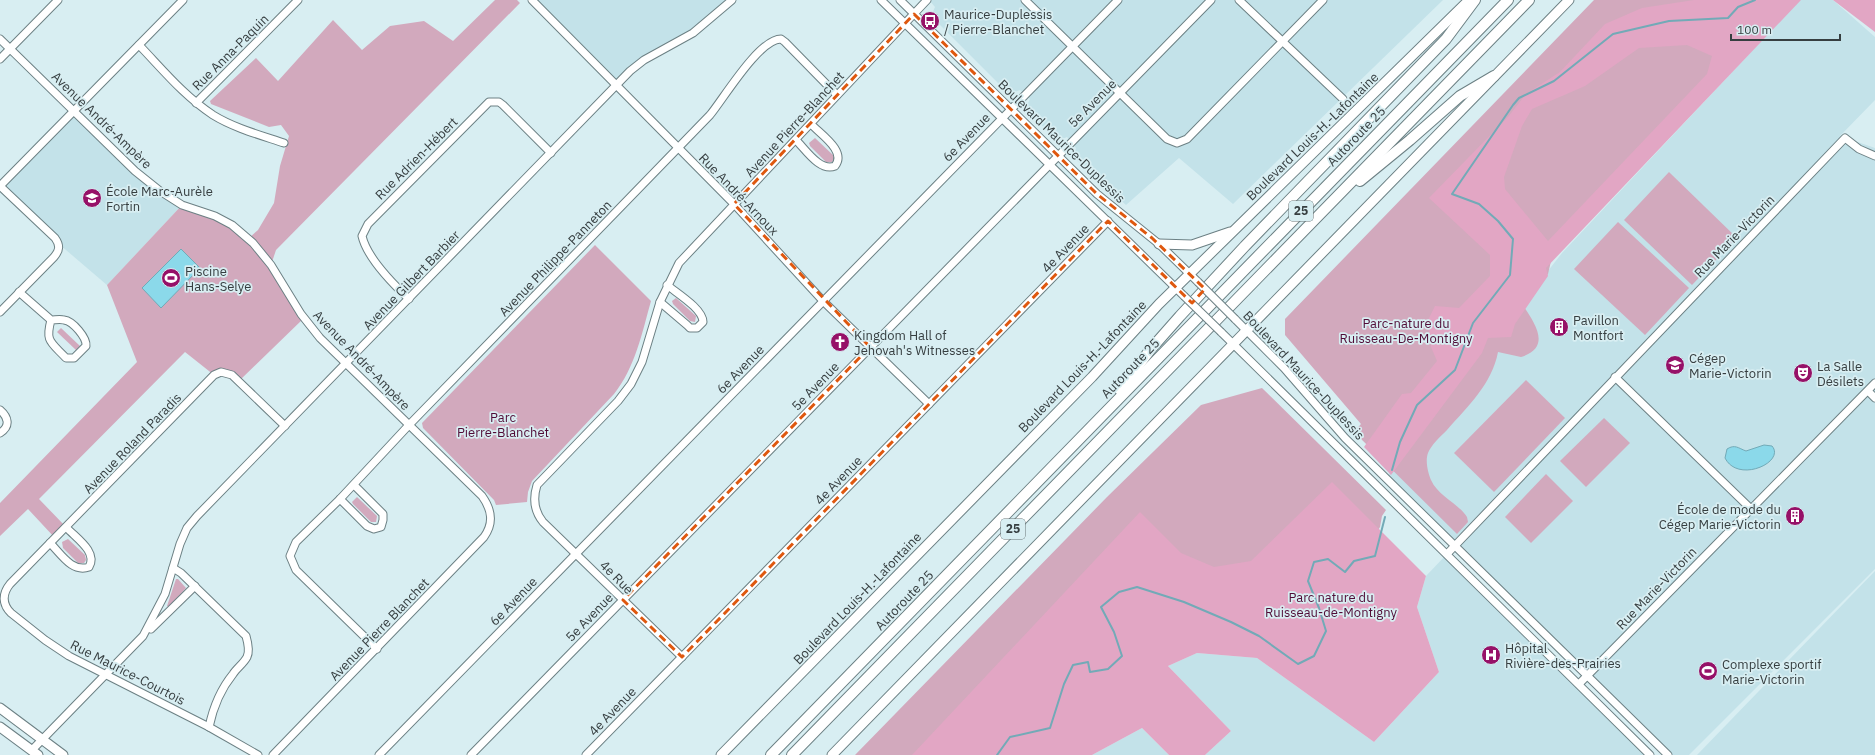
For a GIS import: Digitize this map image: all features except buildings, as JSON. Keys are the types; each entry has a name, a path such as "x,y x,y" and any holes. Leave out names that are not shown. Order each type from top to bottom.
{"highway":[{"path":"1095,423 1150,350 1180,316 1245,246 1446,39 1475,0"},
{"name":"Autoroute 25","path":"771,755 1508,0"},
{"name":"25","path":"792,755 1529,0"},
{"path":"1322,213 1410,140 1460,96 1494,76"}],"main road":[{"name":"Boulevard Louis-H.-Lafontaine","path":"721,755 1092,377 1189,274 1469,0"},
{"path":"832,755 1568,0"},
{"path":"1159,244 1192,245 1232,232"},
{"path":"0,708 63,755"},
{"path":"0,727 35,752"}],"street":[{"path":"0,59 58,0"},
{"path":"0,312 54,257 58,252 59,244 55,238 0,186 183,0"},
{"name":"Rue Anna-Paquin","path":"196,103 298,0"},
{"name":"Rue André-Arnoux","path":"532,0 734,204 823,301 929,404"},
{"name":"Avenue Gilbert Barbier","path":"143,636 159,607 180,544 190,524 630,71 644,60 693,34 732,0"},
{"name":"Boulevard Maurice-Duplessis","path":"881,0 1108,221 1650,755"},
{"name":"Boulevard Maurice-Duplessis","path":"900,0 1097,194 1159,244 1198,282 1284,368 1345,438 1668,755"},
{"name":"Avenue Pierre-Blanchet","path":"537,512 535,492 541,480 618,401 631,384 642,362 660,302 667,285 685,256 927,0"},
{"path":"1025,0 1167,139 1177,143 1187,138 1323,0"},
{"name":"6e Avenue","path":"379,755 1118,0"},
{"name":"5e Avenue","path":"471,755 1048,164 1211,0"},
{"path":"1239,0 1343,99"},
{"name":"Avenue André-Ampère","path":"0,39 135,171 160,191 182,205 232,225 253,243 271,265 301,314 320,338 482,496 488,505 491,514"},
{"name":"Avenue Philippe-Panneton","path":"377,649 296,570 291,562 291,551 296,542 354,485 409,425 678,148 719,104 737,77 770,42 775,39 781,39 785,42 837,95"},
{"path":"139,45 177,86 196,103 214,115 250,132 284,143"},
{"name":"Rue Adrien-Hébert","path":"409,299 391,281 366,248 362,236 368,224 489,102 499,102 503,104 551,153"},
{"path":"796,140 821,165 828,168 835,166 839,158 838,151 811,124"},
{"name":"Rue Marie-Victorin","path":"1447,554 1845,138 1859,149 1875,156"},
{"name":"4e Avenue","path":"586,755 1108,221"},
{"path":"660,302 690,328 697,328 703,322 703,318 699,311 667,285"},
{"path":"19,292 51,320 64,320 69,322 86,341 86,346 74,358 66,358 48,339 51,320"},
{"name":"Avenue Roland Paradis","path":"4,594 10,584 50,543 67,528 214,375 221,372 226,372 240,381 285,426"},
{"path":"1615,377 1751,509"},
{"name":"Rue Marie-Victorin","path":"1579,684 1875,383"},
{"path":"1868,391 1875,398"},
{"path":"0,410 7,416 8,420 4,430 0,433"},
{"path":"340,499 367,526 374,529 380,527 384,520 383,514 354,485"},
{"name":"4e Rue","path":"537,512 543,522 682,657"},
{"name":"Avenue Pierre Blanchet","path":"272,755 377,649 484,537 490,530 491,514"},
{"path":"50,543 73,567 80,569 89,567 92,559 90,552 67,528"},
{"path":"173,568 181,572 246,636 249,647 247,657 232,674 221,691 213,710 209,727"},
{"name":"Avenue Gilbert Barbier","path":"35,752 42,740 107,675 143,636 195,586"},
{"name":"Rue Maurice-Courtois","path":"4,594 4,603 7,609 33,631 69,656 209,727 258,755"}],"highlighted area":[{"path":"914,14 1097,194 1152,238 1205,289 1192,303 1108,221 682,657 623,600 870,347 734,204"}],"shaded area":[{"path":"532,0 732,0 718,14 660,50 616,86"},
{"path":"929,0 1443,0 1233,204 1179,158 1126,205 1073,157 1076,148 1067,137 1058,141 1025,109 1030,99 1020,90 1009,94 931,16 935,7"},
{"name":"Cégep Marie-Victorin","path":"1800,0 1833,0 1875,37 1875,100 1840,136 1875,148 1875,569 1689,755 1667,755 1387,476 1562,253"},
{"name":"École Marc-Aurèle Fortin","path":"74,110 135,171 182,205 107,285 59,244 0,186"},
{"name":"Hôpital Rivière-des-Prairies","path":"1447,554 1650,755 1205,755 1231,731 1168,666 1197,653 1257,658 1374,742 1439,672 1417,607 1426,576"},
{"path":"1875,571 1875,755 1697,755"},
{"path":"1142,728 1169,755 1092,755"}],"green space":[{"path":"495,0 517,0 520,3 276,250 271,265 304,318 239,381 232,375 214,375 185,352 39,499 67,528 55,538 28,509 0,536 0,503 137,362 107,285 182,205 215,216 248,239 258,230 274,203 280,166 289,136 281,125 269,127 211,104 210,101 256,58 278,81 333,20 362,50 390,26 424,21 453,41"},
{"name":"Parc-nature du Ruisseau-De-Montigny","path":"1594,0 1788,0 1552,257 1548,274 1522,304 1531,318 1538,334 1539,341 1536,347 1531,353 1521,357 1498,352 1495,364 1478,394 1429,450 1427,463 1434,486 1467,517 1468,522 1457,534 1354,432 1361,424 1285,335 1285,319"},
{"path":"1694,0 1801,0 1546,268 1548,276 1515,324 1511,337 1488,338 1482,353 1391,475 1364,447 1402,394 1411,393 1437,361 1431,347 1428,320 1435,306 1459,308 1490,276 1490,255 1429,198 1508,117 1526,94 1560,72 1605,24 1642,8","holes":["1687,45 1712,56 1707,74 1548,241 1505,189 1504,177 1522,126 1532,109 1585,86 1639,48"]},
{"path":"1833,0 1875,0 1875,32"},
{"path":"815,138 833,155 834,158 832,162 826,162 810,146 809,143"},
{"path":"1669,172 1737,238 1692,285 1624,220"},
{"path":"1618,222 1689,288 1645,335 1574,269"},
{"name":"Parc Pierre-Blanchet","path":"595,245 651,301 633,362 614,394 532,481 528,492 527,502 496,505 494,500 423,428 422,423"},
{"path":"676,298 696,316 695,322 690,321 673,304 672,301"},
{"path":"61,328 80,346 76,350 57,332"},
{"path":"1526,380 1565,418 1494,492 1454,453"},
{"path":"1262,388 1386,510 1382,516 1380,527 1374,537 1227,622 1041,755 855,755 1107,497 1201,405"},
{"path":"1604,418 1630,443 1586,487 1560,461"},
{"path":"1546,474 1573,501 1531,543 1505,517"},
{"name":"Parc nature du Ruisseau-de-Montigny","path":"1332,482 1426,576 1417,607 1439,672 1374,742 1257,658 1197,653 1168,666 1231,731 1205,755 1169,755 1142,728 1092,755 912,755 1140,512 1181,553 1214,567 1251,561"},
{"path":"357,497 377,516 376,522 371,522 353,504 352,502"},
{"path":"68,539 85,555 86,560 84,563 78,563 63,548 62,542"},
{"path":"176,579 178,579 186,588 169,607 167,606"}],"water":[{"name":"Piscine Hans-Selye","path":"181,249 200,268 161,308 142,288"},
{"path":"1764,445 1772,446 1775,452 1767,464 1759,468 1749,470 1740,469 1731,466 1725,458 1727,449 1732,447 1746,451"}],"waterway":[{"path":"1392,470 1400,442 1417,405 1455,370 1473,323 1510,275 1513,239 1498,221 1479,204 1452,194 1513,105 1519,98 1554,81 1613,34 1669,21 1728,18 1738,7 1755,0"},
{"path":"997,755 1010,737 1050,728 1064,684 1073,665 1088,662 1090,672 1108,669 1122,656 1114,632 1101,607 1119,592 1137,587 1184,602 1259,636 1298,664 1314,656 1326,631 1319,608 1308,581 1314,562 1328,559 1345,572 1354,561 1375,556 1385,517"}],"place":[{"name":"Maurice-Duplessis / Pierre-Blanchet","path":"930,21"},
{"name":"École Marc-Aurèle Fortin","path":"92,198"},
{"name":"Piscine Hans-Selye","path":"171,278"},
{"name":"Pavillon Montfort","path":"1559,327"},
{"name":"Kingdom Hall of Jehovah's Witnesses","path":"840,342"},
{"name":"Cégep Marie-Victorin","path":"1675,365"},
{"name":"La Salle Désilets","path":"1803,373"},
{"name":"École de mode du Cégep Marie-Victorin","path":"1795,516"},
{"name":"Hôpital Rivière-des-Prairies","path":"1491,655"},
{"name":"Complexe sportif Marie-Victorin","path":"1708,671"}]}
